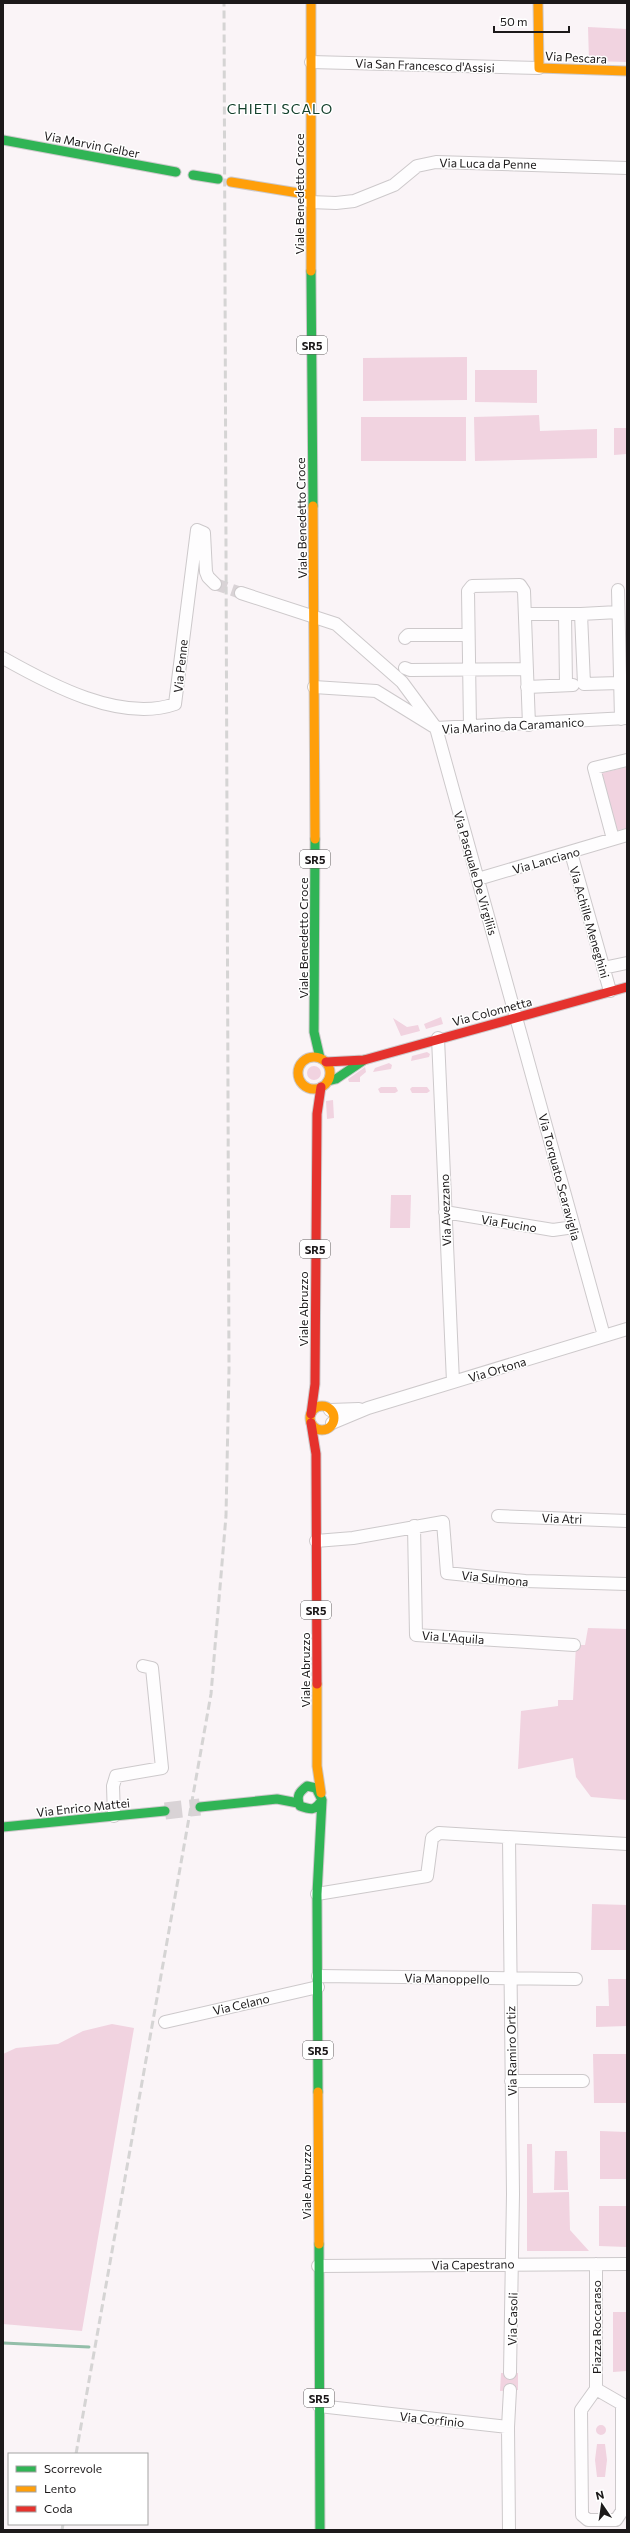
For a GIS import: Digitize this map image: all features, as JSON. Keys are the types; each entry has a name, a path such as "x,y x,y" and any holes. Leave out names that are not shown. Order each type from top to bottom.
{"main road":[{"name":"Viale Benedetto Croce","path":"311,3 314,616 314,1032"},
{"name":"Via Pescara","path":"538,3 539,68 627,71"},
{"name":"Via Marvin Gelber","path":"3,140 176,172"},
{"path":"193,175 218,179"},
{"path":"231,182 311,198"},
{"name":"Via Colonnetta","path":"364,1060 438,1038 627,987"},
{"name":"SR5","path":"314,1032 306,1059 300,1065 298,1073 300,1080 306,1087 317,1114"},
{"name":"SR5","path":"314,1032 323,1060 330,1073 325,1084 317,1114"},
{"path":"306,1059 364,1060"},
{"path":"306,1087 325,1084 336,1079 364,1060"},
{"name":"Viale Abruzzo","path":"317,1114 315,1384 311,1419 316,1454 317,1766 321,1796 318,1834 317,1894 320,2530"},
{"name":"Viale Abruzzo","path":"315,1384 327,1408"},
{"path":"327,1408 317,1407 311,1419 316,1428 328,1426"},
{"name":"SR5","path":"327,1408 334,1416 328,1426"},
{"name":"Viale Abruzzo","path":"316,1454 328,1426"},
{"name":"Viale Abruzzo","path":"303,1789 317,1766"},
{"path":"200,1807 279,1799 303,1789 316,1788 321,1796 317,1808 308,1810 298,1803 279,1799"},
{"name":"SR5","path":"298,1803 303,1789"},
{"name":"Viale Abruzzo","path":"308,1810 318,1834"},
{"name":"Via Enrico Mattei","path":"3,1827 165,1811"}],"street":[{"name":"Via San Francesco d'Assisi","path":"312,62 539,68"},
{"name":"Via Luca da Penne","path":"311,198 336,203 354,201 394,185 417,166 436,162 627,168"},
{"name":"Via Penne","path":"3,658 47,683 78,696 124,706 162,708 175,704 197,530 204,533 206,572 208,577 215,584"},
{"path":"470,727 468,591 472,586 520,585 524,591 529,724"},
{"path":"618,590 620,683 624,718"},
{"path":"241,593 294,612 314,616"},
{"path":"526,614 618,612"},
{"path":"565,614 566,685"},
{"path":"581,614 584,684"},
{"name":"Via Pasquale De Virgiliis","path":"314,616 336,624 389,669 415,697 436,728 517,1017"},
{"path":"405,638 408,635 468,635"},
{"path":"405,668 410,670 527,669"},
{"path":"527,687 620,683"},
{"name":"Via Marino da Caramanico","path":"314,687 376,691 436,728 624,718"},
{"path":"613,839 594,768 627,760"},
{"name":"Via Lanciano","path":"478,879 571,853 627,835"},
{"name":"Via Achille Meneghini","path":"571,853 610,992"},
{"path":"603,968 627,963"},
{"name":"Via Torquato Scaraviglia","path":"517,1017 604,1336"},
{"name":"Via Avezzano","path":"438,1038 453,1382"},
{"name":"Via Fucino","path":"445,1212 553,1230 574,1227"},
{"name":"Via Ortona","path":"328,1426 368,1408 627,1329"},
{"name":"Via Ortona","path":"327,1408 368,1408"},
{"name":"Via Atri","path":"498,1516 627,1521"},
{"name":"Via Sulmona","path":"316,1540 353,1538 443,1522 447,1573 525,1581 627,1584"},
{"name":"Via L'Aquila","path":"414,1526 416,1635 574,1646"},
{"path":"114,1816 113,1786 116,1776 162,1768 152,1668 143,1666"},
{"path":"317,1894 427,1876 432,1838 439,1833 627,1844"},
{"name":"Via Ramiro Ortiz","path":"509,1838 513,2264"},
{"name":"Via Manoppello","path":"318,1982 576,1979"},
{"name":"Via Celano","path":"165,2022 318,1982"},
{"path":"511,2082 583,2081"},
{"name":"Via Casoli","path":"510,2373 513,2264"},
{"name":"Piazza Roccaraso","path":"596,2264 596,2389 581,2410 582,2515 588,2520 616,2520 622,2511 622,2404 596,2389"},
{"name":"Via Capestrano","path":"318,2266 627,2264"},
{"path":"509,2530 508,2427 510,2390"},
{"name":"Via Corfinio","path":"319,2406 508,2427"}],"shaded area":[{"path":"588,27 627,29 627,62 589,61"},
{"path":"467,357 467,400 363,401 363,358"},
{"path":"475,370 537,370 537,403 475,402"},
{"path":"539,415 540,431 597,429 597,458 475,461 474,417"},
{"path":"361,417 466,417 466,461 361,461"},
{"path":"614,428 627,428 627,454 614,455"},
{"path":"627,767 627,828 615,831 602,773"},
{"path":"441,1017 443,1024 426,1029 424,1024"},
{"path":"393,1018 407,1027 418,1025 420,1031 401,1036"},
{"path":"427,1052 430,1054 429,1057 411,1061 412,1056"},
{"path":"389,1063 392,1065 391,1069 373,1072 375,1068"},
{"path":"311,1066 317,1066 321,1070 321,1076 317,1080 311,1080 307,1076 307,1070"},
{"path":"365,1067 366,1072 360,1077 360,1082 349,1082 348,1079"},
{"path":"381,1087 396,1087 398,1091 395,1093 380,1093 378,1089"},
{"path":"412,1087 427,1087 430,1091 427,1093 412,1093 410,1089"},
{"path":"333,1100 334,1118 327,1119 326,1101"},
{"path":"391,1195 411,1195 410,1228 390,1228"},
{"path":"588,1628 627,1629 627,1800 591,1797 576,1777 573,1758 518,1769 521,1711 558,1706 558,1700 573,1700 576,1645 585,1645"},
{"path":"592,1904 627,1905 627,1950 591,1950"},
{"path":"608,1979 627,1979 627,2026 596,2027 596,2006 609,2006"},
{"path":"112,2024 134,2028 82,2331 3,2324 3,2054 16,2048 58,2044 83,2031"},
{"path":"593,2054 627,2054 627,2103 594,2103"},
{"path":"600,2131 627,2132 627,2179 600,2179"},
{"path":"527,2144 532,2144 533,2193 569,2192 570,2230 589,2251 527,2251"},
{"path":"555,2151 567,2151 568,2190 554,2190"},
{"path":"599,2206 627,2206 627,2247 599,2246"},
{"path":"613,2312 627,2312 627,2371 613,2372"},
{"path":"501,2373 518,2373 518,2390 500,2391"},
{"path":"599,2425 603,2425 605,2426 605,2434 599,2435 596,2432 596,2428"},
{"path":"597,2444 605,2444 607,2460 605,2477 597,2477 595,2460"}],"waterway":[{"path":"3,2343 89,2347"}],"tunnel":[{"path":"215,584 241,593"},
{"path":"165,1811 200,1807"}],"railway":[{"path":"76,2453 211,1694 226,1516 229,1369 224,3"},
{"path":"62,2530 63,2525"}],"traffic: fast":[{"path":"3,140 176,172"},
{"path":"193,175 218,179"},
{"path":"311,271 313,506"},
{"path":"315,839 314,1032 320,1058"},
{"path":"328,1081 336,1079 364,1060"},
{"path":"318,2092 317,1894 322,1800 316,1788 307,1786 300,1792 298,1797 300,1806 310,1809 315,1808 322,1800"},
{"path":"200,1807 277,1799 298,1803"},
{"path":"3,1827 165,1811"},
{"path":"319,2244 320,2530"}],"traffic: slow":[{"path":"311,3 311,271"},
{"path":"538,3 539,68 627,71"},
{"path":"231,182 311,195"},
{"path":"313,506 315,839"},
{"path":"311,1057 317,1057 327,1064 330,1073 329,1079 323,1086 317,1089 311,1089 301,1082 298,1076 298,1070 305,1060 311,1057"},
{"path":"322,1406 330,1410 334,1418 330,1426 322,1430 314,1426 310,1418 314,1410 322,1406"},
{"path":"317,1684 317,1766 321,1793"},
{"path":"318,2092 319,2244"}],"traffic: jam":[{"path":"326,1062 364,1060 627,987"},
{"path":"311,1414 315,1384 317,1114 321,1087"},
{"path":"311,1423 316,1454 317,1684"}],"district":[{"name":"CHIETI SCALO","path":"280,108"}]}
